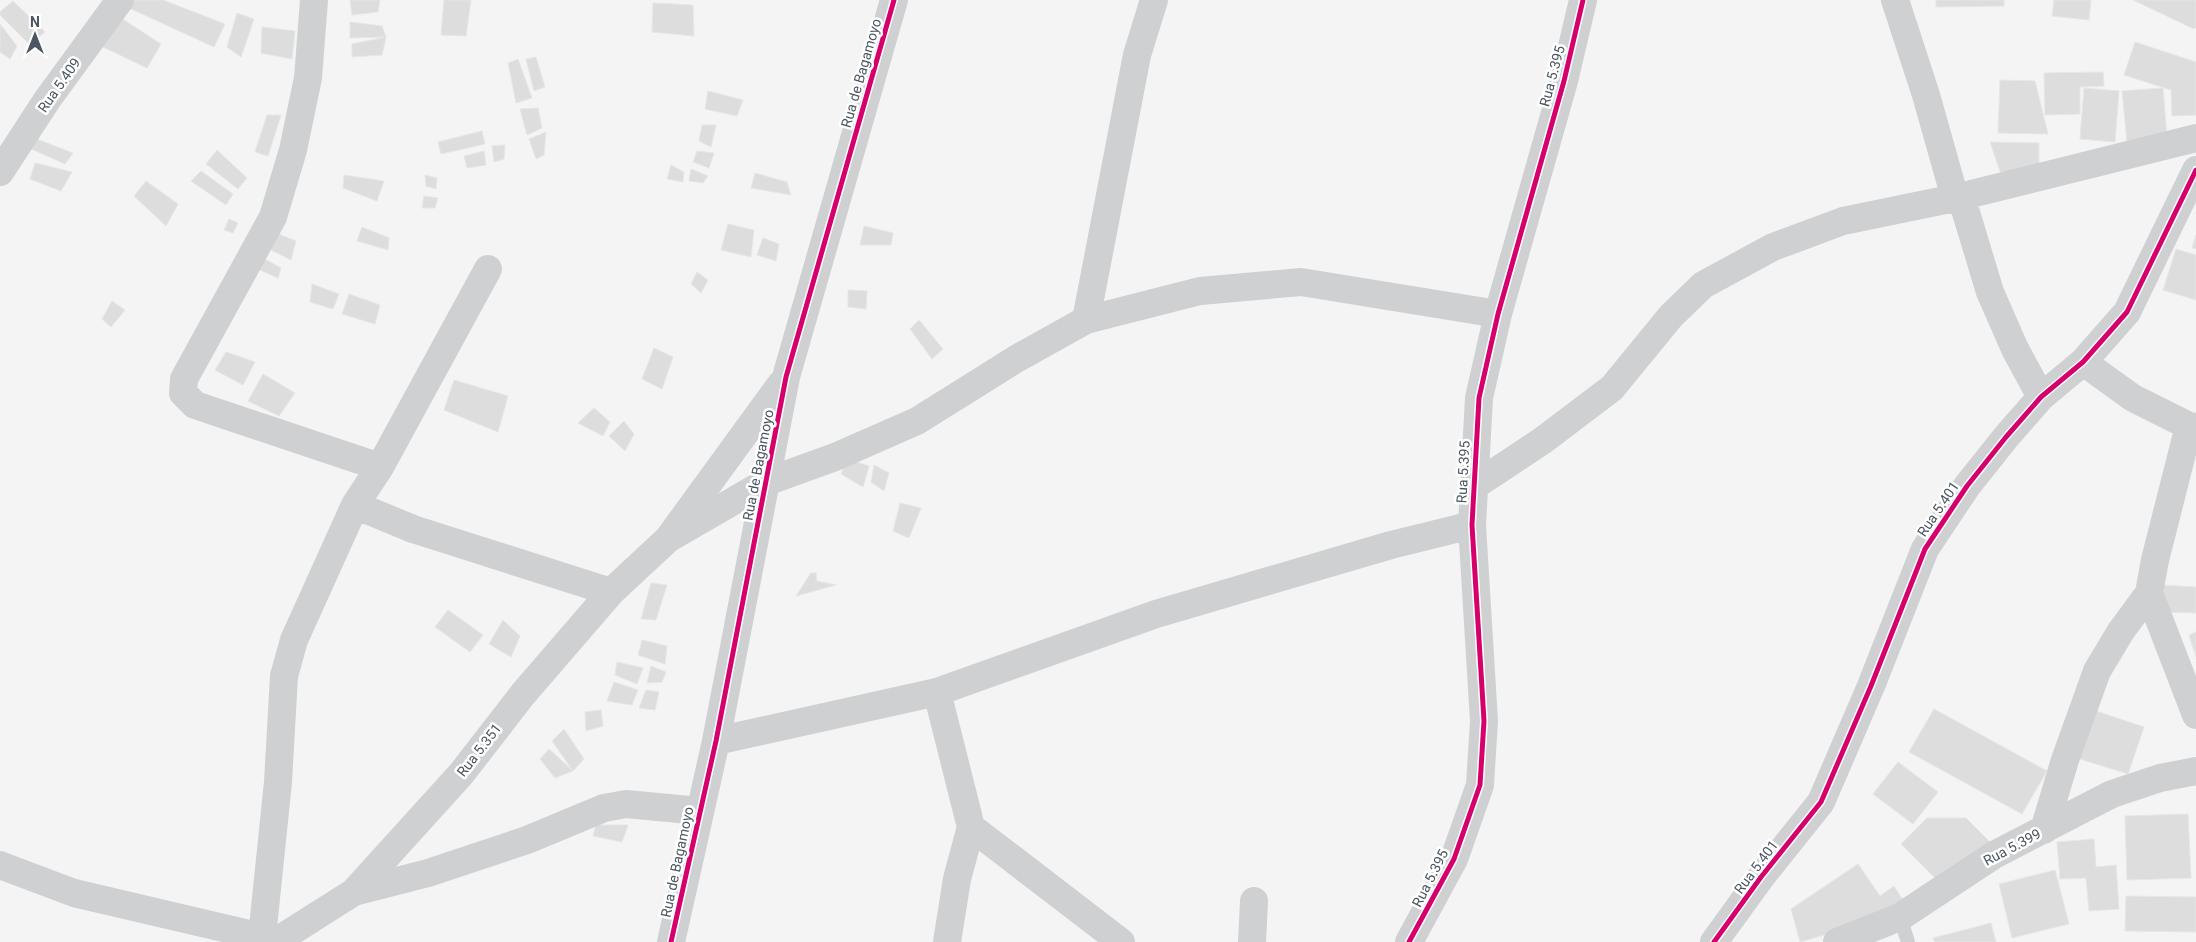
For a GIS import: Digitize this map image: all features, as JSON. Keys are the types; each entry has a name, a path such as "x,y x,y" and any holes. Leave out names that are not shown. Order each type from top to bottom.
{"street":[{"name":"Rua 5.409","path":"0,172 47,100 120,0"},
{"path":"314,0 308,78 294,150 273,217 184,379 183,393 194,405 380,466"},
{"name":"Rua de Bagamoyo","path":"671,942 716,741 786,377 894,0"},
{"path":"1086,320 1137,55 1154,0"},
{"name":"Rua 5.395","path":"1409,942 1454,859 1480,785 1484,721 1472,525 1479,398 1498,314 1564,81 1583,0"},
{"path":"1895,0 1990,292 2015,349 2041,397"},
{"path":"1474,486 1542,441 1612,388 1671,316 1703,286 1773,247 1843,221 1958,197 2196,138"},
{"name":"Rua 5.401","path":"1714,942 1760,877 1821,802 1871,686 1925,549 1967,486 2041,397 2083,362 2127,312 2196,170"},
{"path":"0,865 74,894 268,940 284,676 294,640 355,505 380,466 488,269"},
{"path":"668,539 766,482 844,453 917,421 1016,359 1086,320 1200,290 1301,282 1498,314"},
{"path":"2044,830 2064,760 2097,671 2121,631 2149,593 2155,560 2192,426 2133,398 2083,362"},
{"path":"668,539 786,377"},
{"path":"355,505 413,529 611,592"},
{"path":"716,741 937,692 1156,614 1372,551 1472,525"},
{"name":"Rua 5.351","path":"268,940 354,892 461,774 522,694 611,592 668,539"},
{"path":"2149,593 2196,715"},
{"path":"937,692 971,828 957,879 947,942"},
{"name":"Rua 5.399","path":"1837,942 1900,917 1994,854 2112,794 2160,778 2196,771"},
{"path":"354,892 428,873 527,840 604,808 626,804 700,811"},
{"path":"971,828 1121,942"},
{"path":"1252,942 1254,901"}],"lane":[{"path":"1900,917 1908,942"}],"building":[{"path":"131,0 163,0 225,24 214,47 127,7"},
{"path":"350,0 380,0 378,12 352,15"},
{"path":"444,0 471,0 466,36 441,35"},
{"path":"1936,0 2004,0 2004,6 1936,7"},
{"path":"2054,0 2091,0 2089,20 2052,16"},
{"path":"2133,0 2196,0 2196,27 2194,29"},
{"path":"13,1 45,32 30,45 0,15 0,12"},
{"path":"653,3 693,5 694,36 652,32"},
{"path":"237,13 254,19 241,57 227,47"},
{"path":"118,16 161,44 147,68 103,47"},
{"path":"350,22 382,26 386,37 350,38"},
{"path":"0,24 17,46 10,59 0,52"},
{"path":"262,27 295,31 292,59 261,53"},
{"path":"386,37 382,55 352,57 352,44"},
{"path":"2135,42 2196,62 2196,115 2172,116 2171,90 2124,75"},
{"path":"536,57 545,87 534,91 526,59"},
{"path":"518,59 532,98 516,103 508,63"},
{"path":"2103,72 2104,86 2080,87 2080,114 2045,115 2044,73"},
{"path":"2000,80 2035,81 2048,134 1998,133"},
{"path":"2084,88 2119,91 2115,142 2080,139"},
{"path":"2163,88 2167,138 2127,142 2122,91"},
{"path":"708,91 743,100 737,116 705,109"},
{"path":"538,108 542,128 527,135 520,109"},
{"path":"267,115 281,115 268,156 255,152"},
{"path":"702,125 716,125 711,147 699,141"},
{"path":"482,131 485,144 441,154 438,142"},
{"path":"546,132 544,155 536,159 529,139"},
{"path":"34,138 73,153 65,164 29,148"},
{"path":"1990,142 2039,143 2039,172 2004,183"},
{"path":"505,145 504,159 494,162 492,146"},
{"path":"217,150 247,178 238,189 206,164"},
{"path":"484,151 486,165 467,168 464,156"},
{"path":"697,151 714,153 709,168 693,162"},
{"path":"35,163 72,172 61,191 30,179"},
{"path":"671,165 684,172 683,182 667,179"},
{"path":"691,169 708,176 703,183 689,181"},
{"path":"201,171 233,194 226,205 191,181"},
{"path":"755,173 787,182 791,195 751,188"},
{"path":"344,175 384,181 377,201 343,188"},
{"path":"425,175 437,178 436,189 426,186"},
{"path":"146,181 178,204 166,226 134,196"},
{"path":"424,196 438,198 435,208 422,208"},
{"path":"229,219 238,223 233,233 224,230"},
{"path":"728,224 754,230 751,257 721,250"},
{"path":"864,226 893,233 891,245 860,245"},
{"path":"362,227 389,238 388,250 357,241"},
{"path":"276,233 296,241 291,260 267,248"},
{"path":"2196,235 2196,249 2192,248"},
{"path":"763,238 779,244 776,261 757,255"},
{"path":"2176,249 2196,255 2196,300 2163,290"},
{"path":"261,257 281,268 278,278 253,267"},
{"path":"697,272 708,280 701,293 691,284"},
{"path":"312,284 339,294 333,309 310,302"},
{"path":"848,290 867,291 866,309 848,307"},
{"path":"349,294 380,305 375,324 342,314"},
{"path":"112,301 125,310 111,327 102,319"},
{"path":"919,320 943,349 932,359 910,329"},
{"path":"654,348 673,357 662,389 642,379"},
{"path":"226,352 255,362 243,385 215,370"},
{"path":"263,374 295,393 279,416 248,401"},
{"path":"454,380 508,396 498,432 444,410"},
{"path":"594,408 610,422 603,436 578,423"},
{"path":"624,421 634,434 625,451 609,436"},
{"path":"847,459 869,466 863,487 841,474"},
{"path":"874,465 889,473 884,491 871,482"},
{"path":"900,503 921,508 909,538 893,531"},
{"path":"811,573 816,573 817,581 836,585 796,596"},
{"path":"651,583 667,585 656,620 641,619"},
{"path":"2163,585 2196,587 2196,613 2163,612"},
{"path":"448,610 483,635 470,652 435,627"},
{"path":"503,620 520,636 511,657 489,644"},
{"path":"2196,632 2196,657 2189,635"},
{"path":"642,640 667,646 665,664 638,655"},
{"path":"617,662 643,668 637,684 615,675"},
{"path":"651,666 666,672 662,682 647,683"},
{"path":"614,682 638,690 632,705 607,701"},
{"path":"646,690 659,692 655,710 639,708"},
{"path":"1934,709 2047,771 2022,814 1909,752"},
{"path":"601,710 603,726 586,731 585,712"},
{"path":"2096,711 2144,727 2128,774 2080,759"},
{"path":"564,729 584,759 573,771 552,741"},
{"path":"549,749 573,771 555,778 540,759"},
{"path":"1898,762 1938,792 1913,824 1873,794"},
{"path":"2188,814 2191,878 2127,880 2125,816"},
{"path":"1927,818 1966,818 1991,843 1940,883 1901,844"},
{"path":"596,825 628,825 622,842 593,836"},
{"path":"2094,839 2096,867 2116,865 2119,909 2089,911 2086,878 2060,879 2057,842"},
{"path":"1858,864 1880,896 1894,886 1903,900 1873,921 1800,942 1791,909"},
{"path":"2055,870 2069,924 2012,938 1999,884"},
{"path":"2126,896 2196,897 2196,932 2125,931"},
{"path":"1991,923 1996,942 1935,942 1933,938"}],"cycle path":[{"path":"671,942 716,741 786,377 894,0"},
{"path":"1409,942 1454,859 1480,785 1484,721 1472,525 1479,398 1498,314 1564,81 1583,0"},
{"path":"1714,942 1761,877 1821,802 1871,686 1925,549 1967,486 2006,437 2041,397 2083,362 2127,312 2196,170"}]}
